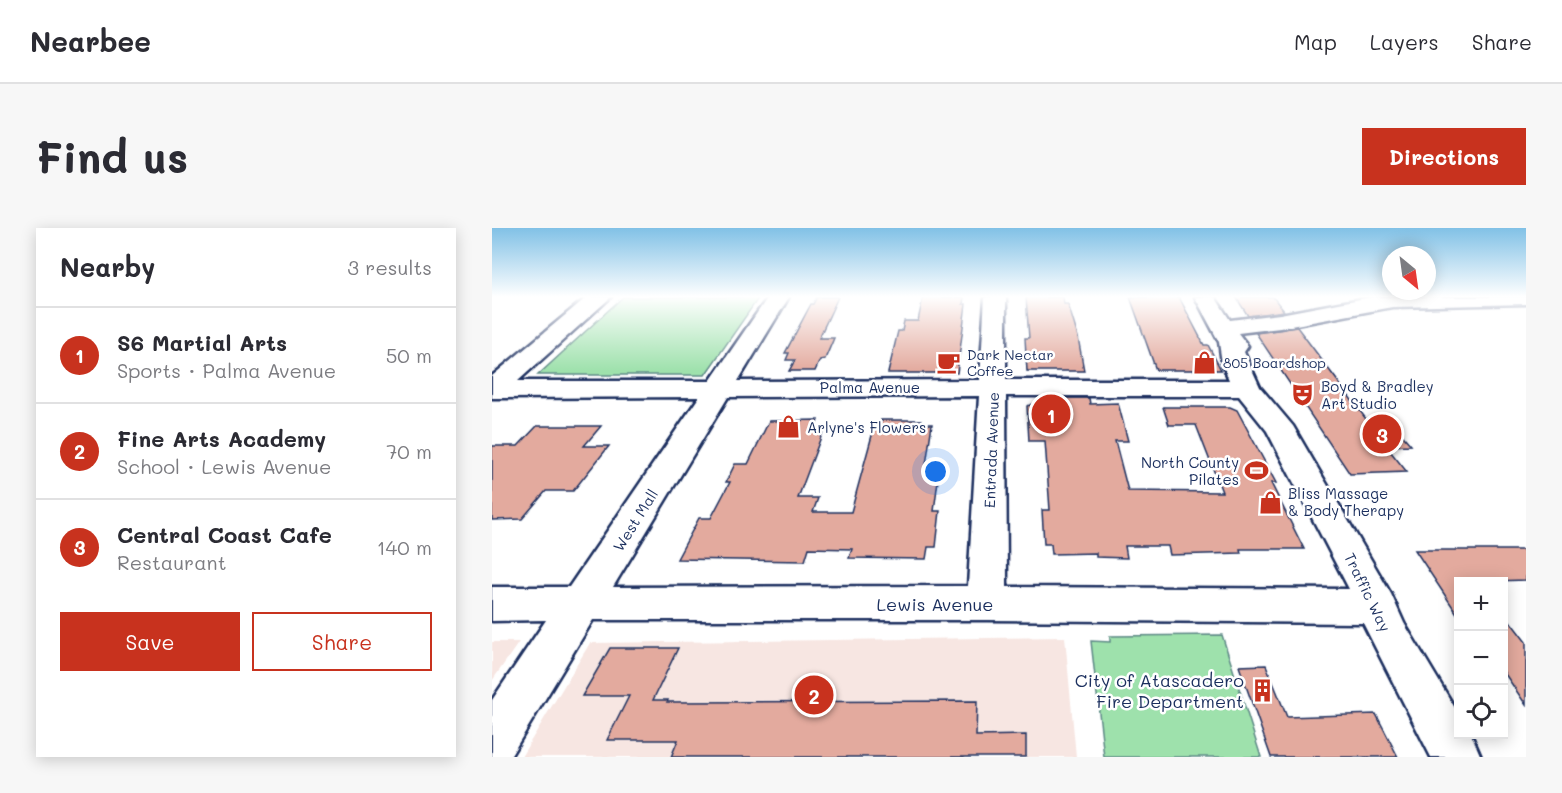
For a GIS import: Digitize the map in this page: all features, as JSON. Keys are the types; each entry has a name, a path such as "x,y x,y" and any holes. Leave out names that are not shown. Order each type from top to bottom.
{"street":[{"path":"493,389 571,322"},
{"name":"West Mall","path":"492,742 762,322"},
{"name":"Entrada Avenue","path":"987,603 994,322"},
{"name":"Traffic Way","path":"1219,322 1227,335 1242,350 1263,384 1281,419 1279,426"},
{"path":"1227,335 1279,322"},
{"name":"Traffic Way","path":"1227,335 1230,351 1247,388 1269,419 1279,426 1377,606 1388,633 1457,757"},
{"name":"Palma Avenue","path":"493,389 1247,388"},
{"name":"Lewis Avenue","path":"492,604 987,603 1377,606"}],"shaded area":[{"path":"1065,637 1076,757 521,757 590,643"},
{"path":"492,642 519,642 492,681"}],"green space":[{"path":"596,322 742,322 705,375 538,375"},
{"path":"1222,635 1261,757 1104,757 1091,641 1110,642 1110,636"}],"building":[{"path":"802,322 827,322 819,338 834,338 825,359 820,360 815,371 789,371 795,360 786,360 789,353 785,353"},
{"path":"904,322 964,322 957,373 888,373 898,331 902,331"},
{"path":"1028,322 1073,322 1084,371 1027,371 1025,338 1029,338"},
{"path":"1139,322 1192,322 1221,370 1156,370"},
{"path":"1297,327 1369,423 1391,422 1411,445 1386,446 1407,472 1350,474 1256,333"},
{"path":"1051,398 1089,398 1090,404 1118,403 1128,441 1115,441 1128,491 1222,492 1196,425 1169,425 1163,407 1230,407 1237,410 1276,483 1271,483 1304,549 1240,549 1241,553 1170,555 1168,546 1125,546 1127,558 1096,557 1096,553 1052,554 1051,544 1044,544 1042,510 1050,510 1045,441 1029,441 1027,406"},
{"path":"818,420 815,429 824,429 798,498 818,498 813,512 851,512 874,428 879,428 881,420 921,420 920,424 932,424 926,465 940,465 934,511 940,511 936,547 928,547 926,559 849,558 852,549 809,548 805,561 677,559 699,518 711,518 730,482 726,482 735,464 748,464 769,421"},
{"path":"537,426 601,426 584,446 609,446 573,491 546,491 522,519 492,520 492,446 518,446"},
{"path":"1415,550 1526,550 1526,580 1508,581 1508,577 1454,577 1454,609"},
{"path":"1508,619 1526,642 1526,705 1508,678"},
{"path":"610,648 678,648 653,700 668,700 667,702 977,701 976,736 1026,735 1026,757 671,757 678,740 607,740 629,696 582,696"},
{"name":"City of Atascadero Fire Department","path":"1266,665 1287,717 1376,714 1398,757 1271,757 1239,666"}],"place":[{"name":"Dark Nectar Coffee","path":"949,362"},
{"name":"805 Boardshop","path":"1205,362"},
{"name":"Boyd & Bradley Art Studio","path":"1303,395"},
{"name":"S6 Martial Arts","path":"1051,414"},
{"name":"Arlyne's Flowers","path":"789,427"},
{"name":"Central Coast Cafe","path":"1382,434"},
{"name":"North County Pilates","path":"1257,471"},
{"name":"Bliss Massage & Body Therapy","path":"1270,502"},
{"name":"City of Atascadero Fire Department","path":"1262,690"},
{"name":"Fine Arts Academy","path":"814,695"}]}
